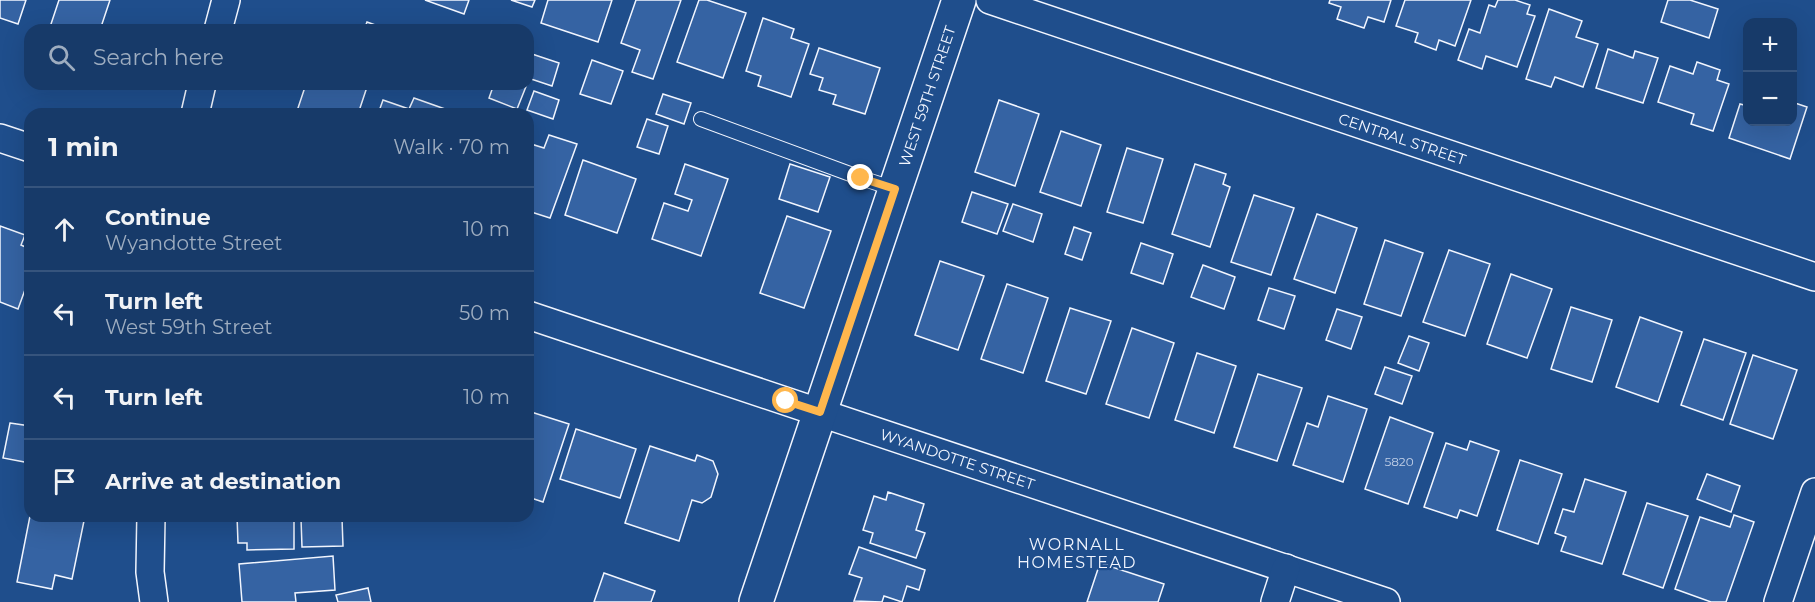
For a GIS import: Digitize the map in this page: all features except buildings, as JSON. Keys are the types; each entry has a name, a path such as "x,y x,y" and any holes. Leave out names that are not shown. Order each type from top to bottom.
{"street":[{"path":"220,24 226,0"},
{"name":"WEST 59TH STREET","path":"756,602 959,0"},
{"name":"CENTRAL STREET","path":"990,0 1815,276"},
{"path":"196,108 201,90"},
{"path":"0,138 24,146"},
{"name":"WYANDOTTE STREET","path":"534,317 1386,602"},
{"path":"1778,602 1815,492"},
{"path":"151,522 150,572 154,602"},
{"path":"1275,602 1286,568"}],"lane":[{"path":"701,119 895,189"}],"district":[{"name":"WORNALL HOMESTEAD","path":"1077,553"}],"route":[{"path":"786,401 820,412 895,189 861,178"}]}
